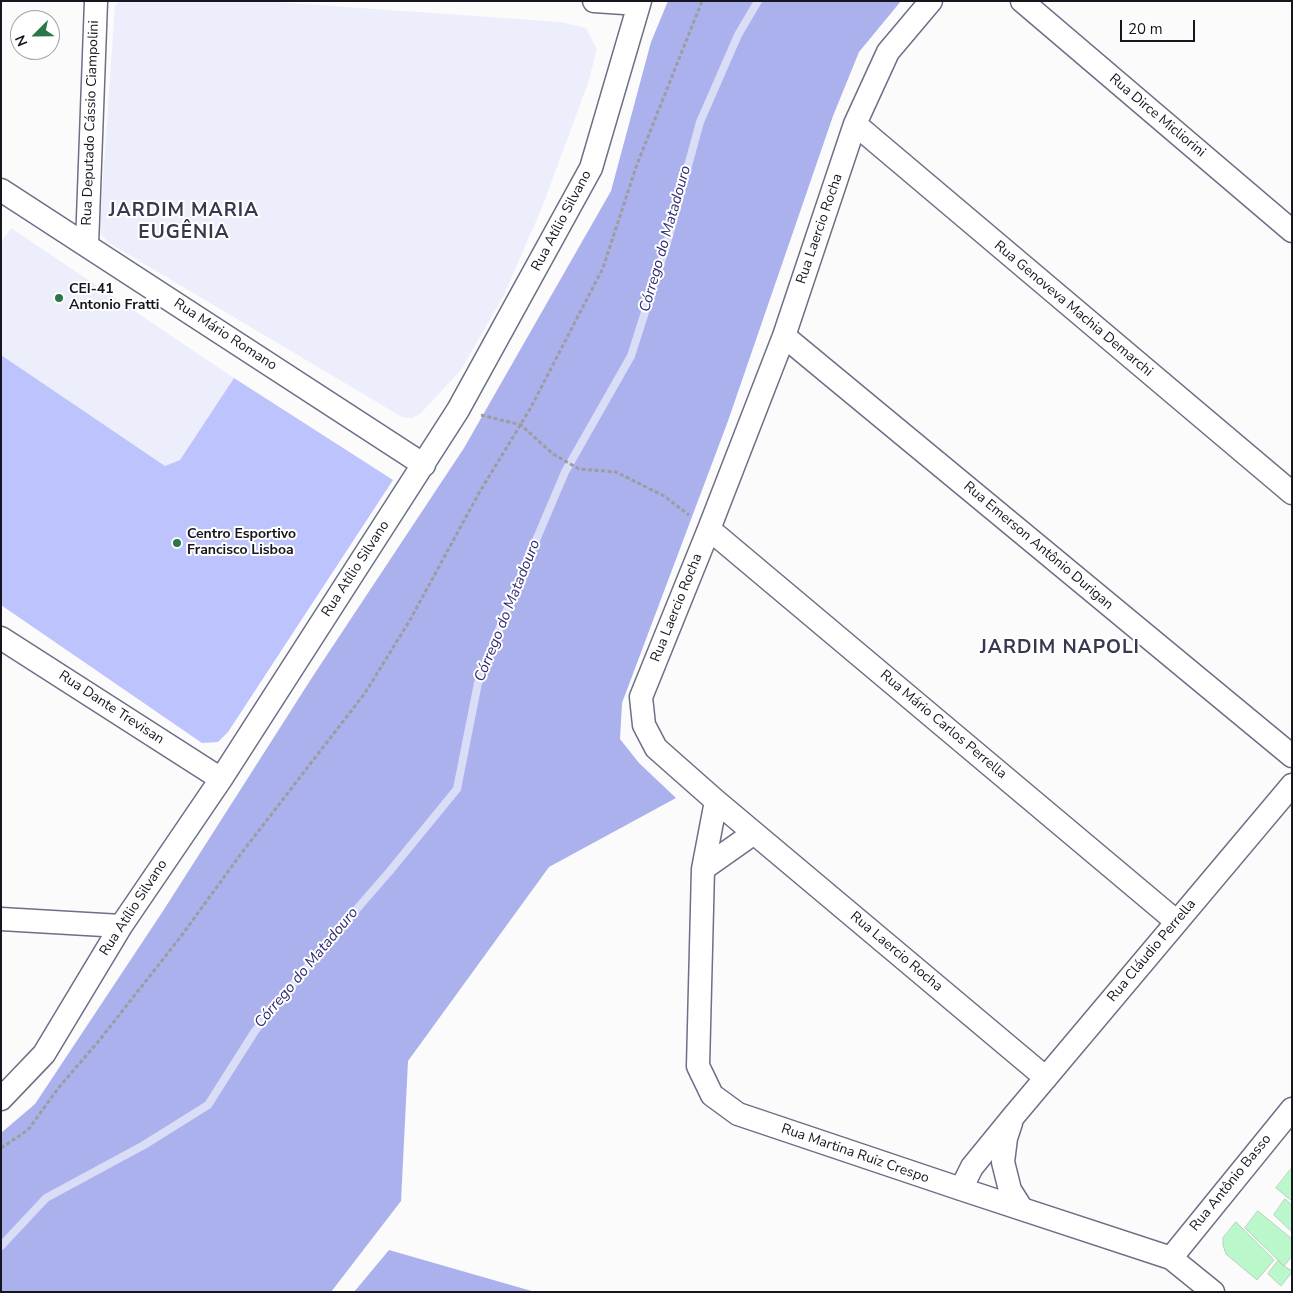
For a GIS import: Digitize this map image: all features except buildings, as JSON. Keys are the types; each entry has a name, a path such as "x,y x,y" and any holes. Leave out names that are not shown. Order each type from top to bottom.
{"street":[{"name":"Rua Deputado Cássio Ciampolini","path":"86,245 96,1"},
{"path":"594,1 640,2"},
{"name":"Rua Laercio Rocha","path":"931,1 888,52 855,124 784,336 641,697 644,725 656,748 716,801 1046,1078"},
{"name":"Rua Dirce Micliorini","path":"1022,1 1292,231"},
{"name":"Rua Atílio Silvano","path":"1,1099 44,1054 120,926 221,779 458,410 591,168 640,2"},
{"name":"Rua Genoveva Machia Demarchi","path":"855,124 1292,493"},
{"name":"Rua Mário Romano","path":"1,190 424,464"},
{"name":"Rua Emerson Antônio Durigan","path":"784,336 1292,756"},
{"name":"Rua Mário Carlos Perrella","path":"709,529 1177,922"},
{"name":"Rua Dante Trevisan","path":"1,638 221,779"},
{"name":"Rua Cláudio Perrella","path":"961,1189 972,1168 1012,1118 1292,785"},
{"name":"Rua Martina Ruiz Crespo","path":"716,801 703,868 698,1066 712,1095 738,1114 1171,1258 1213,1292"},
{"path":"703,868 754,833"},
{"path":"1,919 120,926"},
{"name":"Rua Antônio Basso","path":"1171,1258 1292,1108"},
{"name":"Rua Cláudio Perrella","path":"1012,1118 1006,1138 1003,1162 1010,1190 1022,1209"}],"path":[{"path":"1,1148 28,1130 60,1086 98,1042 182,935 240,855 366,693 410,620 479,493 530,409 603,268 636,167 702,1"},
{"path":"458,410 521,425 553,454 579,469 616,472 664,496 709,529"}],"shaded area":[{"path":"122,1 260,1 561,22 586,28 597,49 588,83 543,205 504,295 461,370 420,414 412,418 402,417 109,243 101,234 100,225 115,5"},
{"path":"668,1 901,1 859,52 833,116 728,421 622,703 620,739 639,763 676,798 549,867 408,1061 401,1201 331,1292 1,1292 1,1133 35,1104 163,911 313,676 464,448 611,191 651,42"},
{"name":"CEI-41 Antonio Fratti","path":"11,228 234,378 180,460 165,466 1,355 1,242"},
{"name":"Centro Esportivo Francisco Lisboa","path":"1,355 165,466 180,460 234,378 393,480 228,732 218,742 202,743 1,605"},
{"path":"389,1250 535,1292 354,1292"}],"waterway":[{"name":"Córrego do Matadouro","path":"1,1246 46,1198 144,1145 208,1105 255,1031 457,789 478,683 565,472 631,356 667,243 700,122 738,35 758,1"}],"place":[{"name":"CEI-41 Antonio Fratti","path":"59,298"},
{"name":"Centro Esportivo Francisco Lisboa","path":"177,543"}],"district":[{"name":"JARDIM MARIA EUGÊNIA","path":"184,222"},
{"name":"JARDIM NAPOLI","path":"1060,648"}]}
